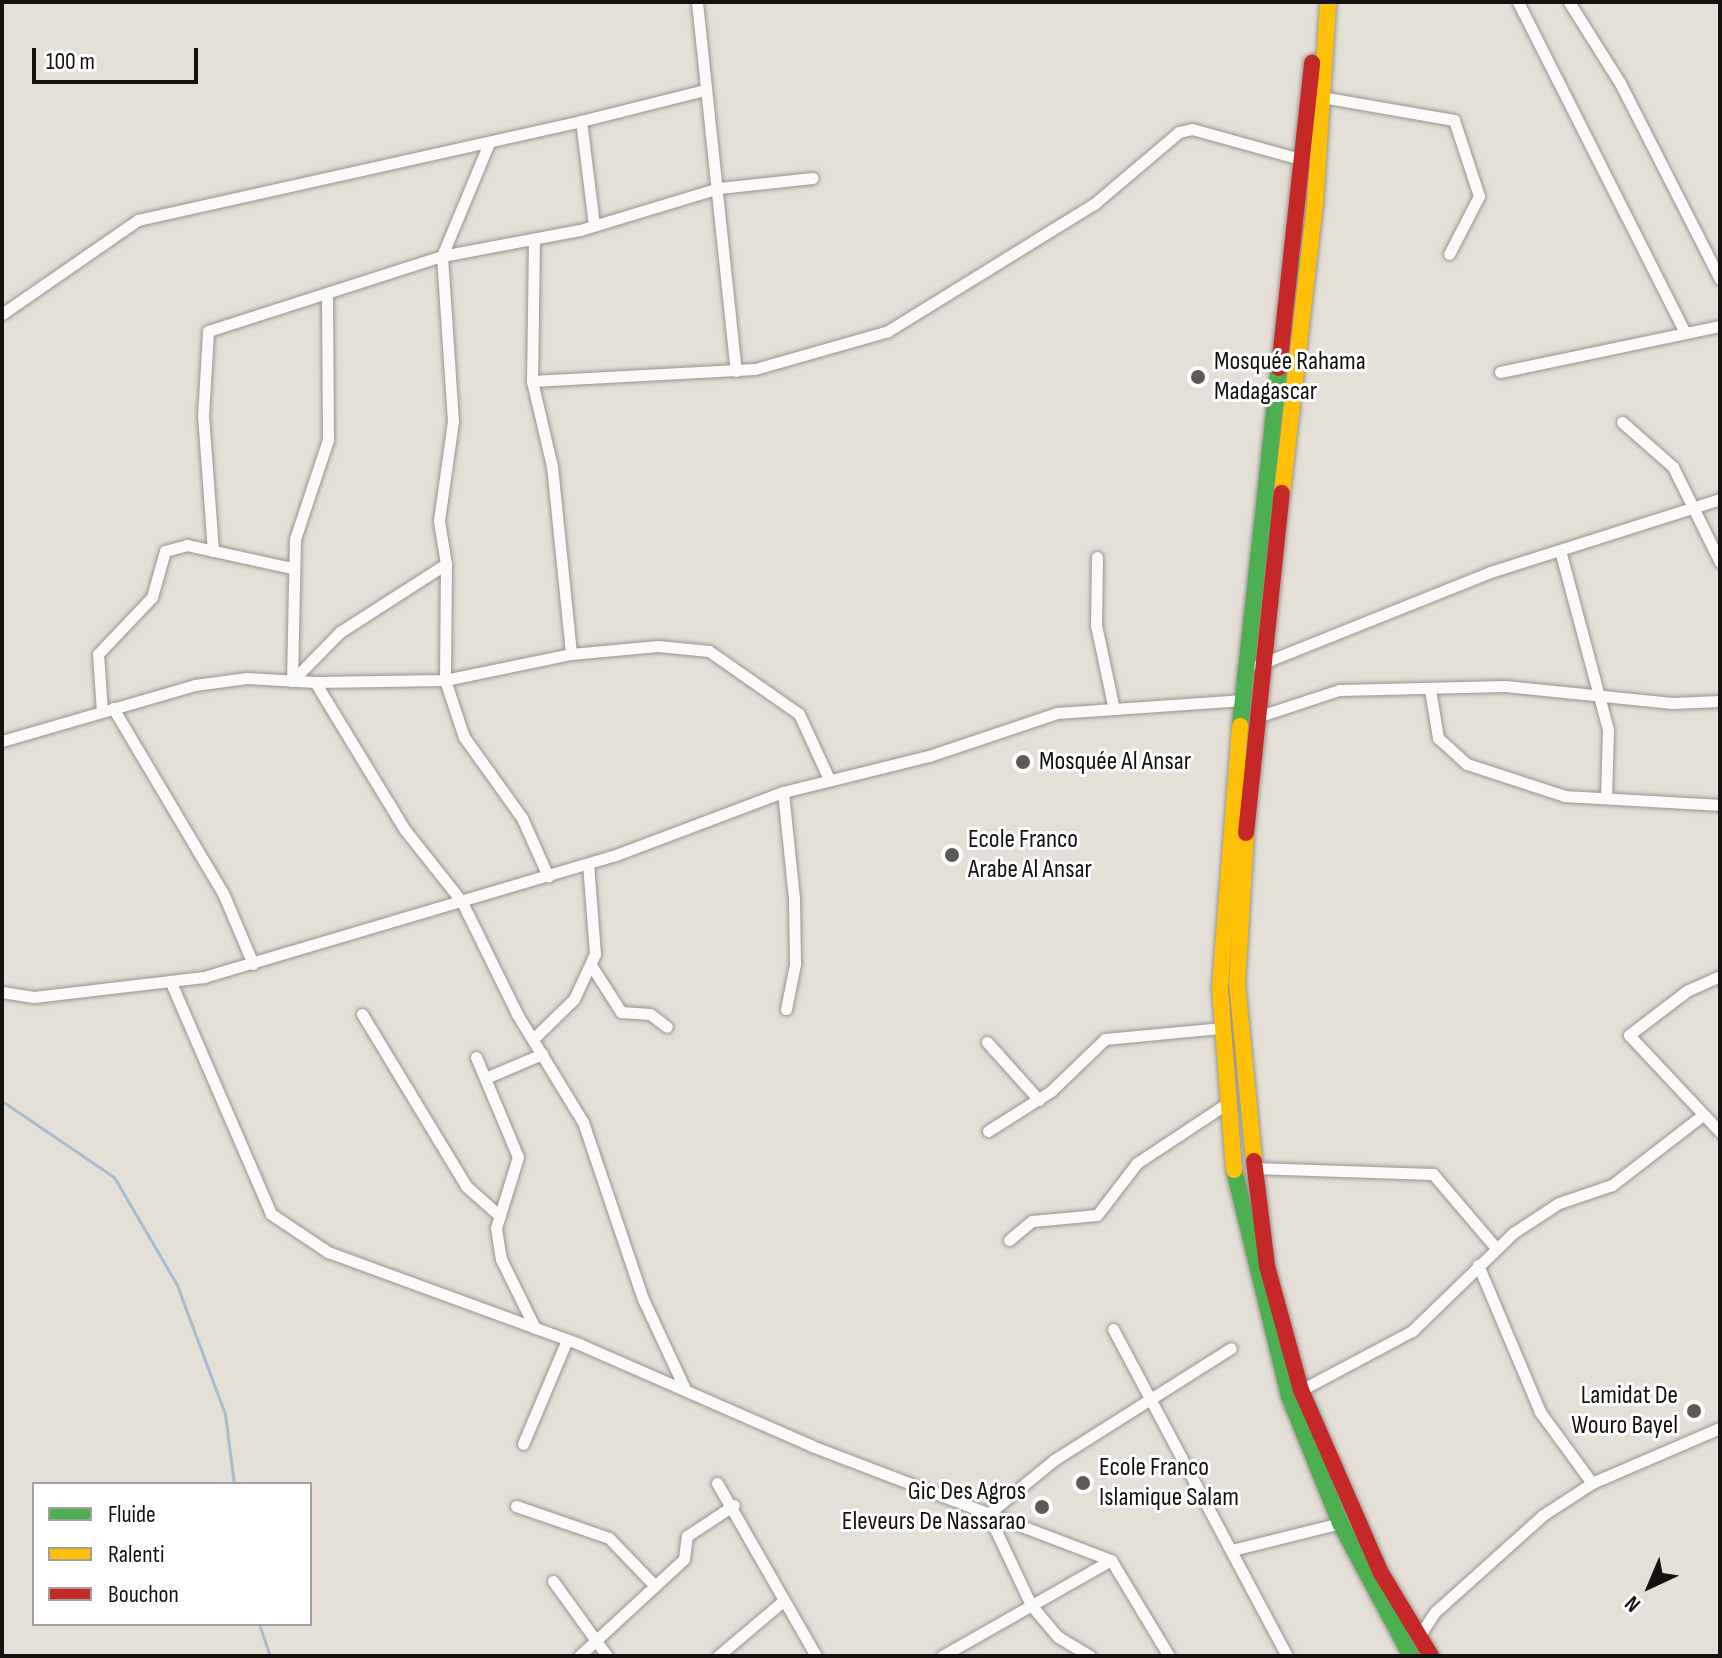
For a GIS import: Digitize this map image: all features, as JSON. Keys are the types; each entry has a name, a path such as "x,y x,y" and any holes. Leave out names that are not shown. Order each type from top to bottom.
{"main road":[{"path":"1317,2 1256,666 1257,717 1237,983 1252,1168 1267,1266 1301,1390 1410,1650"},
{"path":"1328,2 1322,97 1256,666 1244,700 1222,1028 1226,1104 1261,1303 1340,1523 1410,1650 1431,1656"}],"street":[{"path":"697,2 736,371"},
{"path":"1518,2 1685,332"},
{"path":"1569,2 1715,258 1720,279"},
{"path":"2,314 138,220 489,143 704,90"},
{"path":"1322,97 1454,120 1479,196 1449,254"},
{"path":"581,121 594,225"},
{"path":"532,381 736,371 801,361 888,331 1115,189 1179,132 1192,129 1304,160"},
{"path":"489,143 442,256 453,421 439,521 446,564 445,680 464,737 522,818 548,876"},
{"path":"213,551 204,336 442,256 534,240 719,188 812,178"},
{"path":"534,240 532,381 552,466 571,654"},
{"path":"292,681 292,568 328,440 327,294"},
{"path":"1500,372 1720,326"},
{"path":"1622,422 1673,467 1720,562"},
{"path":"1256,666 1490,572 1561,554 1720,499"},
{"path":"253,964 223,893 108,710 98,654 152,597 165,551 187,545 292,568"},
{"path":"1561,554 1610,743 1606,797"},
{"path":"1097,557 1096,625 1113,705"},
{"path":"292,681 340,632 446,564"},
{"path":"2,741 195,685 445,680 571,654 658,646 709,651 799,714 829,779"},
{"path":"315,682 405,830 462,902 533,1039 583,1122 643,1299 684,1387"},
{"path":"1257,717 1326,692 1505,686 1596,696 1720,701"},
{"path":"1430,689 1447,753 1542,791 1720,805"},
{"path":"2,992 34,997 172,985 253,964 588,864 783,792 1057,713 1113,705 1244,700"},
{"path":"783,792 794,898 795,964 786,1009"},
{"path":"533,1039 574,999 591,965 588,864"},
{"path":"591,965 621,1012 650,1014 667,1027"},
{"path":"1720,976 1688,990 1629,1035 1720,1132"},
{"path":"172,985 271,1214 328,1252 567,1340 988,1514 1111,1560 1169,1656"},
{"path":"362,1014 466,1186 500,1216"},
{"path":"988,1131 1039,1100 1105,1039 1222,1028"},
{"path":"987,1042 1039,1100"},
{"path":"488,1077 542,1054"},
{"path":"476,1057 488,1077 518,1157 500,1216 501,1259 535,1328"},
{"path":"1009,1240 1032,1221 1097,1215 1137,1163 1226,1104"},
{"path":"1301,1390 1412,1331 1496,1248 1559,1203 1612,1185 1703,1115"},
{"path":"1252,1168 1433,1174 1496,1248"},
{"path":"1478,1265 1540,1412 1592,1483"},
{"path":"1113,1329 1151,1395 1287,1656"},
{"path":"523,1444 567,1340"},
{"path":"988,1514 1151,1395 1231,1348"},
{"path":"1410,1650 1435,1612 1524,1529 1592,1483 1720,1428"},
{"path":"717,1483 734,1505 783,1601 816,1656"},
{"path":"579,1656 684,1559 687,1536 734,1505"},
{"path":"516,1506 609,1538 654,1585"},
{"path":"988,1514 1031,1605 1058,1637 1090,1656"},
{"path":"1232,1550 1340,1523"},
{"path":"942,1656 1111,1560"},
{"path":"553,1581 607,1656"},
{"path":"718,1656 783,1601"}],"waterway":[{"path":"2,1101 114,1177 177,1285 225,1414 234,1482"},
{"path":"260,1626 270,1656"}],"traffic: fast":[{"path":"1240,726 1279,368"},
{"path":"1234,1170 1289,1396 1340,1523 1411,1656"}],"traffic: slow":[{"path":"1282,493 1315,205 1328,2"},
{"path":"1234,1170 1220,987 1240,726"},
{"path":"1246,833 1237,983 1254,1161"}],"traffic: jam":[{"path":"1279,368 1312,63"},
{"path":"1246,833 1282,493"},
{"path":"1254,1161 1267,1266 1301,1390 1381,1573 1431,1656"}],"place":[{"name":"Mosquée Rahama Madagascar","path":"1198,377"},
{"name":"Mosquée Al Ansar","path":"1023,762"},
{"name":"Ecole Franco Arabe Al Ansar","path":"952,855"},
{"name":"Lamidat De Wouro Bayel","path":"1694,1411"},
{"name":"Ecole Franco Islamique Salam","path":"1083,1483"},
{"name":"Gic Des Agros Eleveurs De Nassarao","path":"1042,1507"}]}
